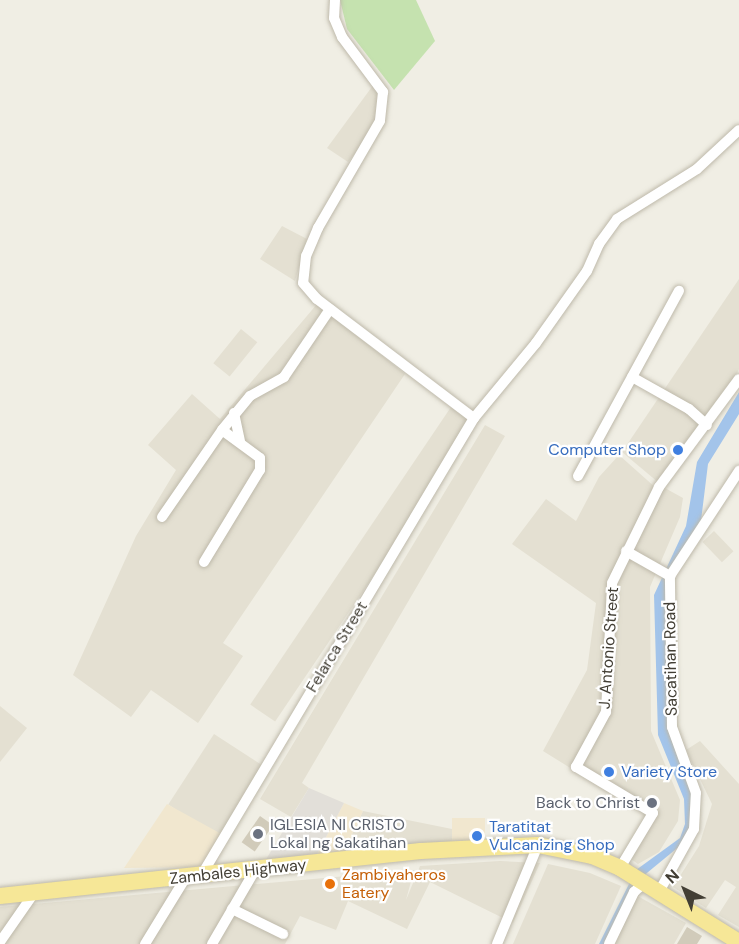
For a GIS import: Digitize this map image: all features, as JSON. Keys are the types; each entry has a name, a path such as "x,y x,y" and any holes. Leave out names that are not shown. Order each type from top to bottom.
{"main road":[{"name":"Zambales Highway","path":"0,896 421,851 538,845 592,856 623,869 739,942"}],"street":[{"path":"335,0 334,18 342,37 383,92 380,121 306,256 303,283 330,309 474,418"},
{"name":"Felarca Street","path":"145,944 193,877 474,418 536,343 617,219 697,169 739,130"},
{"path":"578,476 679,291"},
{"path":"162,516 234,413 250,396 284,378 330,309"},
{"path":"632,377 707,425"},
{"name":"J. Antonio Street","path":"623,869 653,813 576,767 606,712 612,583 659,487 739,379"},
{"path":"234,413 240,441"},
{"path":"204,562 260,470 260,458 240,441 222,430"},
{"path":"626,551 670,576 739,471"},
{"name":"Sacatihan Road","path":"609,944 634,892 649,884 694,829 696,793 672,727 670,576"},
{"path":"497,944 538,845"},
{"path":"212,944 255,870"},
{"path":"0,942 34,893"},
{"path":"232,909 283,934"}],"shaded area":[{"path":"374,84 382,92 373,131 348,162 327,148"},
{"path":"282,226 307,239 295,281 260,259"},
{"path":"739,279 739,369 725,400 659,483 622,452"},
{"path":"317,304 405,374 223,643 243,656 198,723 151,690 131,717 73,675 136,536 176,470 148,445 192,394 220,419"},
{"path":"241,329 257,342 230,376 213,363"},
{"path":"451,407 476,424 275,721 250,705"},
{"path":"485,425 505,436 302,783 309,788 291,817 260,799"},
{"path":"619,455 656,488 611,579 604,710 572,769 543,751 587,670 596,603 512,544 546,499 576,521 599,477"},
{"path":"663,487 683,498 680,517 650,587 651,731 680,800 678,821 659,852 638,864 631,859 659,810 580,766 604,726 614,584"},
{"path":"714,531 733,551 722,562 702,542"},
{"path":"0,706 27,728 0,762"},
{"path":"214,734 266,768 220,838 168,804"},
{"path":"700,741 739,784 739,927 718,915 736,887 725,880 706,908 673,887 699,846 712,804 686,750"},
{"path":"309,788 344,803 316,856 265,861"},
{"path":"344,803 363,811 343,853 316,856"},
{"path":"167,804 225,836 205,867 124,868"},
{"path":"363,811 452,829 452,844 343,853"},
{"path":"452,818 485,818 485,844 452,844"},
{"path":"500,861 540,863 513,923 430,882 407,929 348,901 336,930 300,916 285,944 0,944 0,907 414,870 406,900 420,866"},
{"path":"548,864 590,873 621,886 595,944 513,944"},
{"path":"634,894 686,923 674,944 612,944"}],"green space":[{"path":"340,0 416,0 435,41 394,90 347,29"}],"water":[{"path":"739,392 739,414 708,464 700,529 669,587 668,728 694,796 692,828 681,845 642,877 607,944 599,944 636,870 680,838 685,824 684,799 658,735 654,595 686,526 697,462"}],"building":[{"name":"IGLESIA NI CRISTO Lokal ng Sakatihan","path":"260,816 273,825 255,851 242,842"},
{"path":"687,927 702,936 697,944 677,944"}],"place":[{"name":"Computer Shop","path":"678,450"},
{"name":"Variety Store","path":"609,772"},
{"name":"Back to Christ","path":"652,803"},
{"name":"IGLESIA NI CRISTO Lokal ng Sakatihan","path":"258,834"},
{"name":"Taratitat Vulcanizing Shop","path":"477,836"},
{"name":"Zambiyaheros Eatery","path":"330,884"}]}
